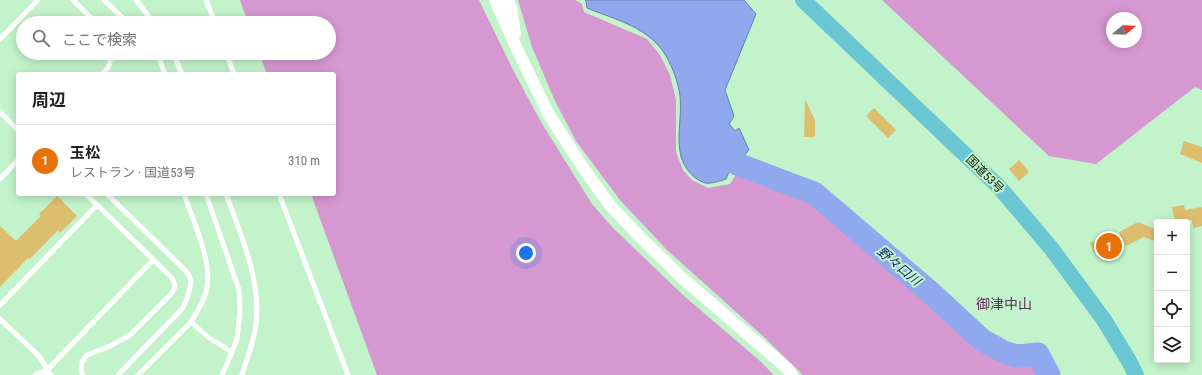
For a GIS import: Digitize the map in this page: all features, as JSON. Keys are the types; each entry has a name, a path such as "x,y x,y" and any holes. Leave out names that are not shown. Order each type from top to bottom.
{"highway":[{"name":"国道53号","path":"803,0 999,186 1051,248 1104,320 1136,375"}],"street":[{"path":"495,0 517,50 548,113 584,169 609,204 681,277 788,369 792,375"},
{"path":"508,0 511,7 517,50"}],"lane":[{"path":"22,16 38,0"},
{"path":"73,0 89,16"},
{"path":"104,0 121,16"},
{"path":"136,0 149,16"},
{"path":"206,0 212,16"},
{"path":"0,39 16,23"},
{"path":"104,72 108,68 111,60"},
{"path":"159,60 164,72"},
{"path":"176,60 181,72"},
{"path":"229,60 233,72"},
{"path":"0,112 16,128"},
{"path":"0,179 16,162"},
{"path":"83,375 81,370 82,362 87,355 108,347 130,335 172,293 175,288 175,283 172,278 88,196"},
{"path":"109,196 186,271 191,281 189,293 182,309 118,375"},
{"path":"138,375 191,322 201,306 206,291 208,277 207,262 185,196"},
{"path":"207,196 239,290 240,311 237,339 222,375"},
{"path":"227,196 249,257 257,299 255,332 242,375"},
{"path":"280,196 348,375"},
{"path":"0,305 97,205"},
{"path":"45,375 48,370 153,260"},
{"path":"0,319 39,356 51,375"},
{"path":"191,322 208,337 232,352"},
{"path":"35,375 48,370"}],"shaded area":[{"path":"240,0 479,0 513,70 541,122 592,204 613,228 684,296 760,361 774,375 377,375 312,196 336,196 336,72 266,72 262,60 336,60 336,16 246,16"},
{"path":"518,0 575,0 582,4 584,12 647,39 660,55 670,75 676,100 676,152 683,170 692,180 708,188 730,184 738,171 812,199 986,350 1013,362 1036,361 1043,375 803,375 764,337 667,250 620,200 576,141 555,101 532,47"},
{"path":"882,0 1202,0 1202,90 1195,87 1096,164 1049,156"}],"water":[{"path":"585,0 744,0 756,14 725,90 734,116 729,124 735,131 739,128 749,150 728,174 726,179 713,183 705,183 700,181 692,175 682,161 679,144 680,96 677,80 671,65 659,46 641,31 587,8"}],"building":[{"path":"805,99 815,120 815,137 804,137"},
{"path":"874,108 896,130 888,138 866,116"},
{"path":"1184,141 1202,147 1202,163 1180,154"},
{"path":"1019,160 1029,172 1019,181 1009,169"},
{"path":"57,196 77,216 60,233 58,230 0,287 0,226 16,241 41,216 39,214"},
{"path":"1184,205 1185,210 1202,207 1202,226 1193,228 1192,220 1190,219 1174,219 1172,207"},
{"path":"1138,222 1154,229 1154,241 1144,237 1126,246 1119,232"},
{"path":"1113,233 1117,242 1094,253 1090,243"}],"waterway":[{"name":"野々口川","path":"737,164 814,193 930,292 982,340 1006,353 1018,356 1038,354 1049,375"}],"place":[{"name":"玉松","path":"1109,246"}],"district":[{"name":"御津中山","path":"1004,304"}]}
